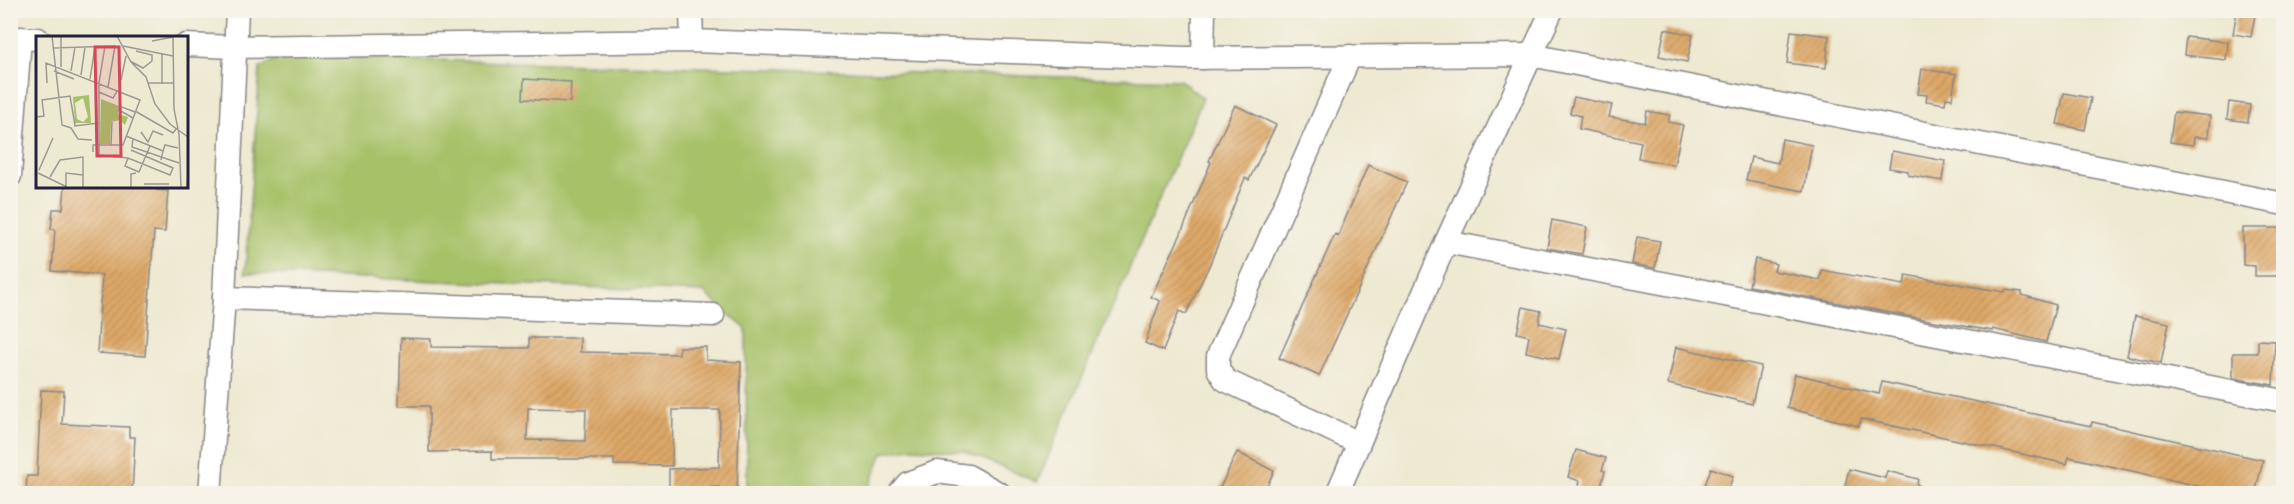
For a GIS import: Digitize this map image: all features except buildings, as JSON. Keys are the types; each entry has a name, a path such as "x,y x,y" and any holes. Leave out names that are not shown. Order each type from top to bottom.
{"lane":[{"path":"210,494 224,298 237,10"},
{"path":"692,10 692,41"},
{"path":"1203,58 1204,10"},
{"path":"1337,494 1446,242 1552,10"},
{"path":"10,176 20,38 36,39"},
{"path":"188,45 234,47 692,41 1203,58 1531,55 2283,204"},
{"path":"1350,56 1342,79 1218,356 1218,369 1225,380 1359,443"},
{"path":"1446,242 2283,401"},
{"path":"224,298 713,315"},
{"path":"899,494 908,483 937,472 968,476 1000,494"}],"green space":[{"path":"282,56 1180,80 1203,98 1037,482 964,451 911,448 883,453 867,493 747,493 746,329 703,292 245,273 260,68"}]}
